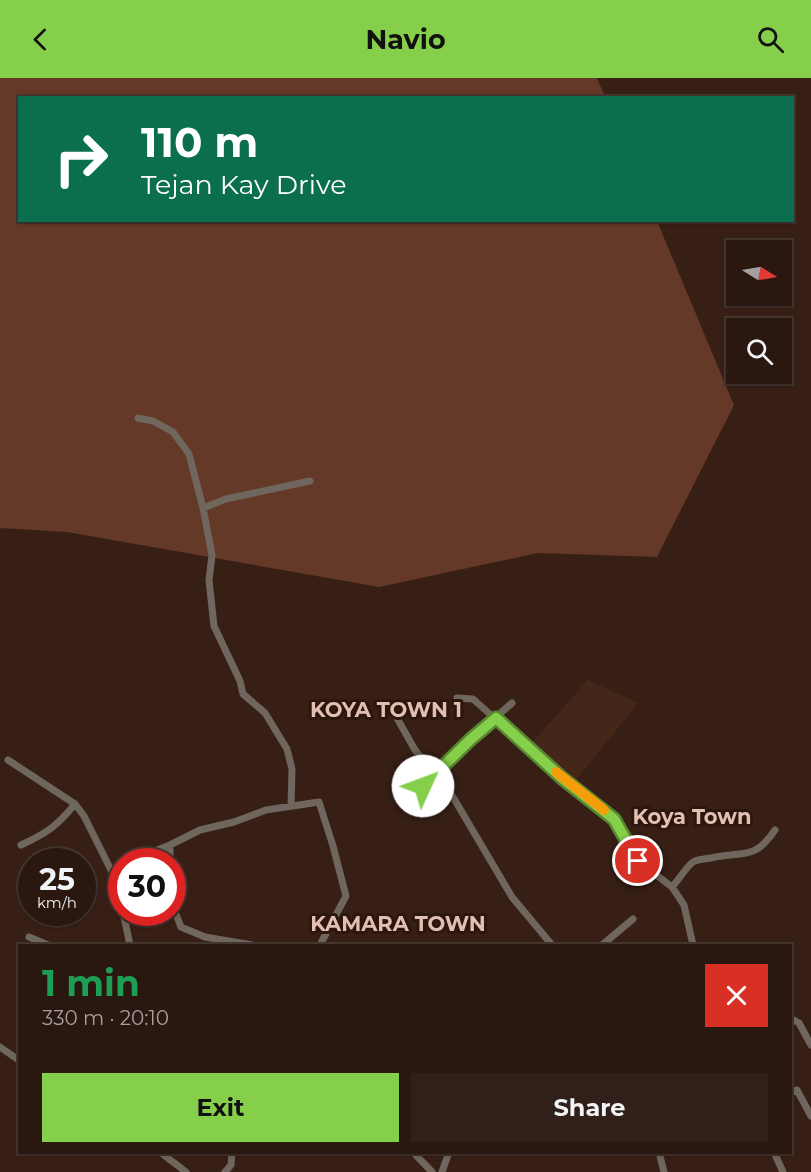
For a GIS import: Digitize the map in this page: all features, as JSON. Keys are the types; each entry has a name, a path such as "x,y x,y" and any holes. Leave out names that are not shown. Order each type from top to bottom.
{"street":[{"path":"138,418 153,421 173,432 189,454 212,555 209,580 214,626 240,681 243,694 265,713 287,749 292,769 291,806"},
{"path":"203,508 226,499 310,481"},
{"path":"457,698 473,699 562,778 614,819 638,861 672,888 684,905 693,944"},
{"path":"411,798 471,739 512,703"},
{"path":"397,718 415,750 453,797 512,897 551,944"},
{"path":"8,760 75,804 84,816 108,864"},
{"path":"162,848 200,830 234,822 266,810 319,802 346,896 321,944"},
{"path":"21,845 45,835 75,804"},
{"path":"672,888 694,862 727,854 746,855 755,852 765,844 775,830"},
{"path":"603,944 633,919"},
{"path":"126,926 130,944"},
{"path":"181,926 206,941 240,944"},
{"path":"29,937 46,944"},
{"path":"792,1019 799,1023 811,1045"},
{"path":"0,1047 18,1060"},
{"path":"792,1092 797,1090 811,1116"},
{"path":"163,1154 186,1172"},
{"path":"225,1172 231,1165 232,1154"},
{"path":"415,1154 432,1172"},
{"path":"442,1172 448,1154"},
{"path":"660,1154 664,1172"},
{"path":"775,1154 783,1172"}],"shaded area":[{"path":"0,78 597,78 605,96 18,96 18,222 657,222 734,405 657,557 538,553 379,587 67,532 0,528"},
{"path":"588,680 638,703 576,780 531,744"}],"slow traffic":[{"path":"556,772 604,810"}],"district":[{"name":"KOYA TOWN 1","path":"386,710"},
{"name":"Koya Town","path":"692,817"},
{"name":"KAMARA TOWN","path":"398,924"}],"route":[{"path":"423,786 496,718 562,778 614,819 638,861"}]}
